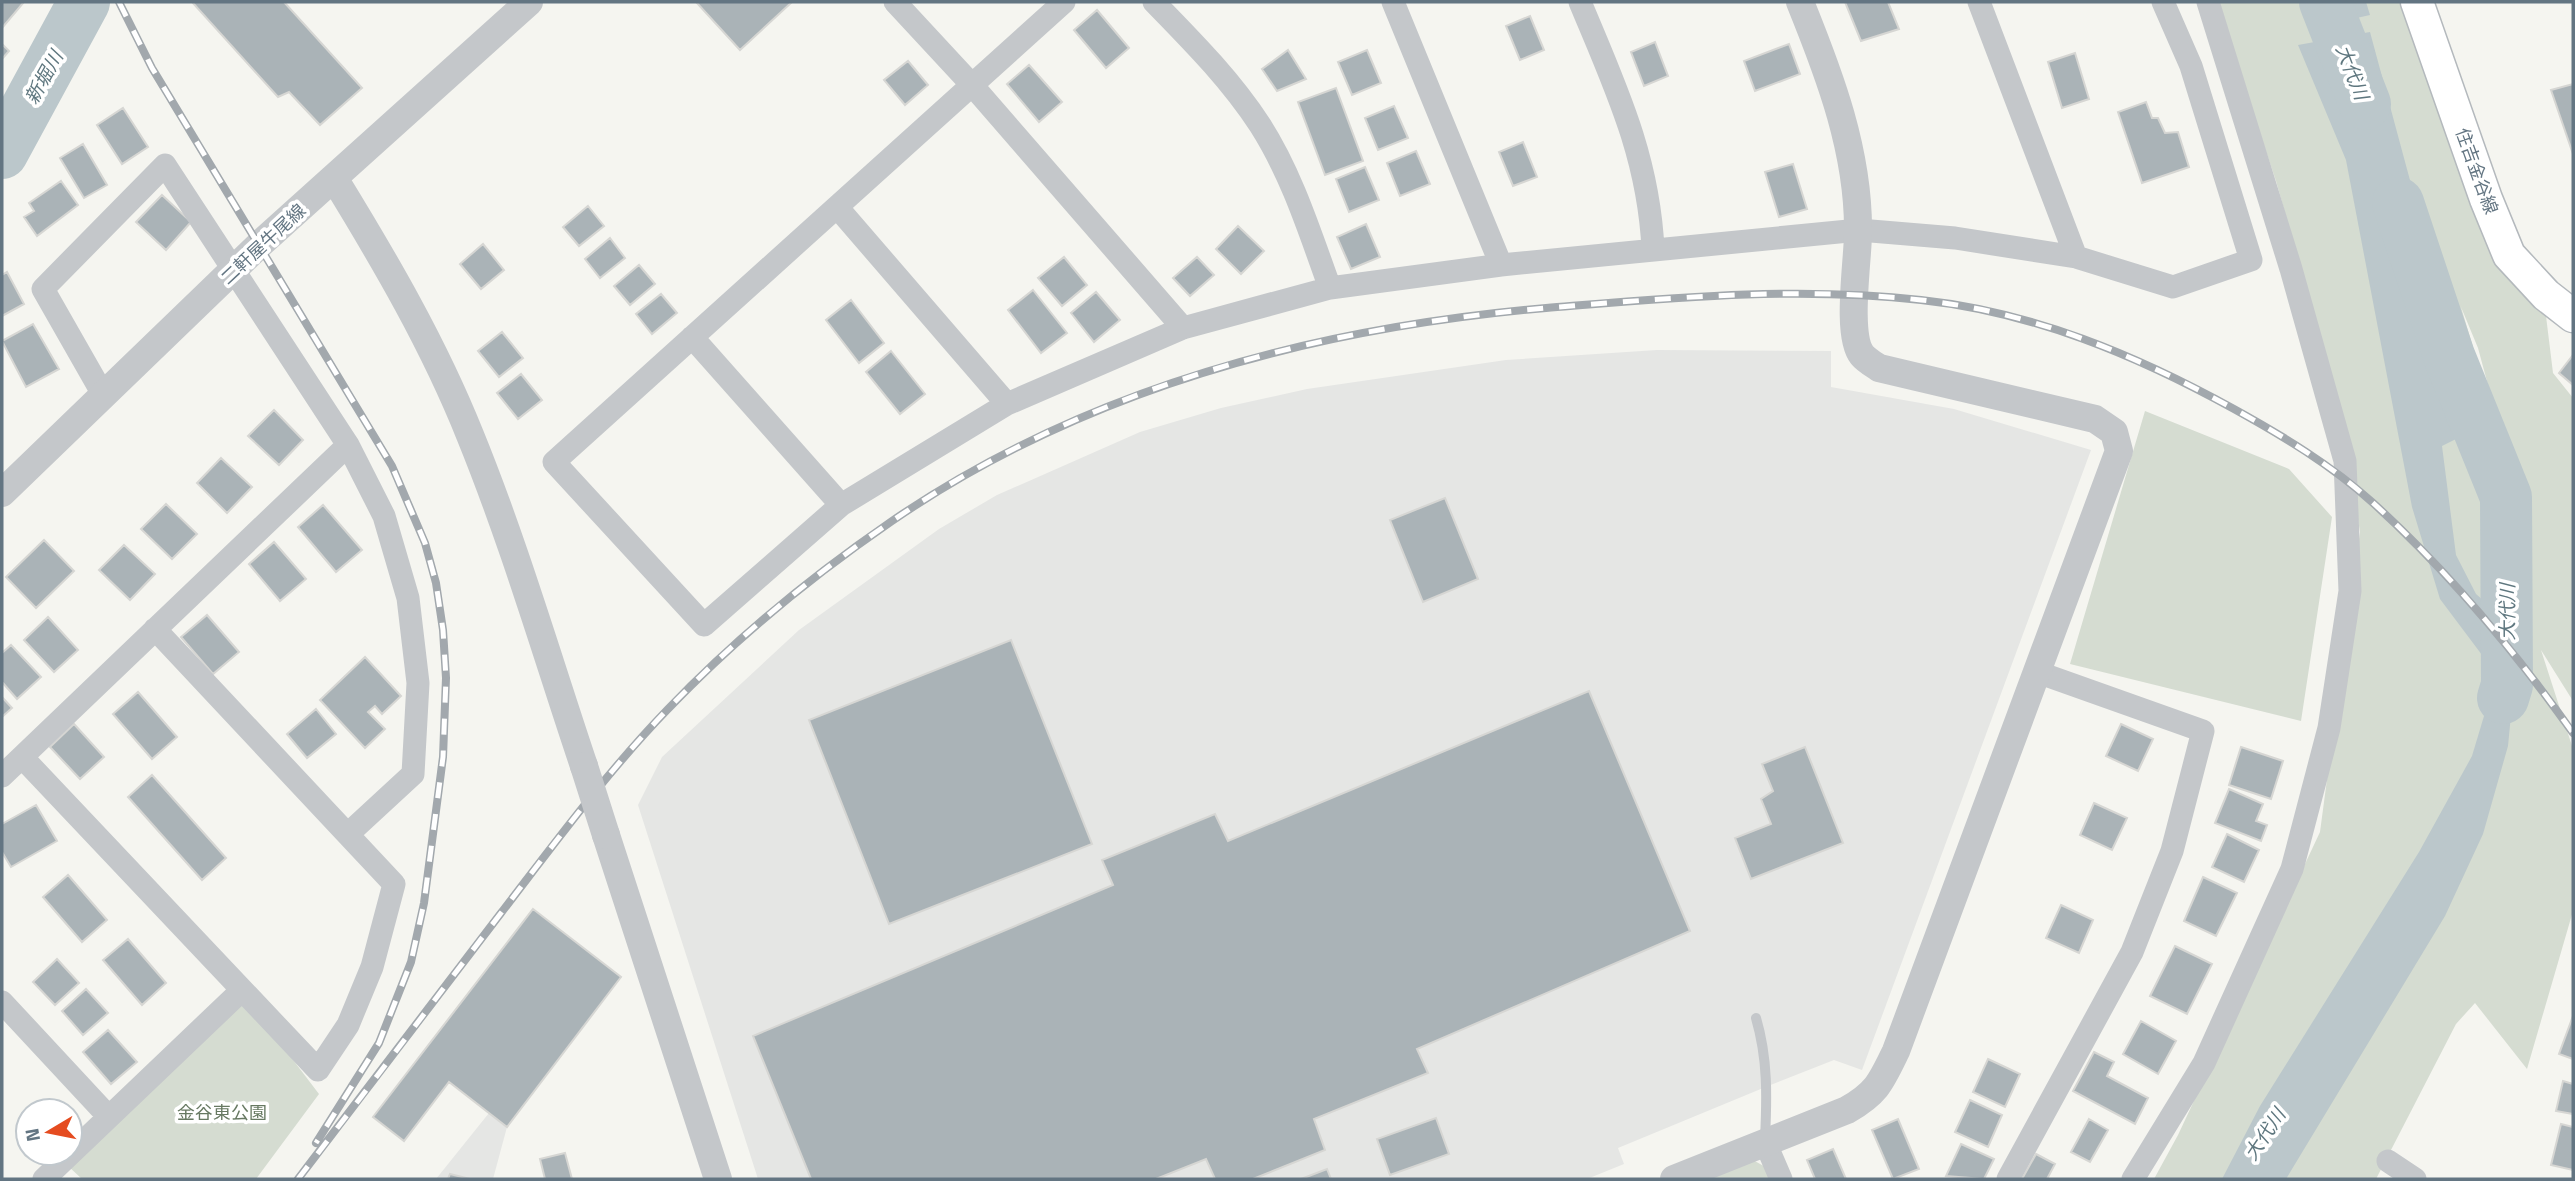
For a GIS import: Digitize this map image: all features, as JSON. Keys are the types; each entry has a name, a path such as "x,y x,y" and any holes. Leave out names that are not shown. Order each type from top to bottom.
{"main road":[{"name":"住吉金谷線","path":"2417,2 2486,199 2509,255 2546,295 2573,316"}],"street":[{"name":"二軒屋牛尾線","path":"2,493 235,270 529,2"},
{"path":"895,2 972,85 1183,328"},
{"path":"1063,2 554,462 704,625 841,505 1007,404 1183,328 1330,288 1501,265 1858,230 1955,238 2076,257 2173,287 2252,260 2191,66 2163,2"},
{"path":"1154,2 1213,63 1260,125 1295,192 1330,288"},
{"path":"1393,2 1501,265"},
{"path":"1580,2 1641,157 1651,205 1653,250"},
{"path":"1674,1179 1847,1110 1871,1096 1884,1075 1896,1051 2119,451 2114,432 2095,419 1878,368 1861,354 1855,335 1858,230 1848,141 1832,82 1800,2"},
{"path":"1979,2 2076,257"},
{"path":"2133,1179 2204,1063 2292,869 2329,728 2350,591 2345,461 2291,269 2208,2"},
{"path":"104,396 43,289 165,165 348,445 384,516 408,598 418,683 413,774 348,834"},
{"path":"334,178 410,308 470,435 498,508 718,1179"},
{"path":"837,207 1007,404"},
{"path":"692,337 841,505"},
{"path":"2,776 348,445"},
{"path":"22,757 318,1070 348,1025 372,967 394,884 155,629"},
{"path":"2008,1179 2132,952 2172,851 2203,731 2037,672"},
{"path":"44,1179 242,990"},
{"path":"2,1002 108,1116"},
{"path":"1765,1142 1781,1179"},
{"path":"2388,1161 2415,1179"}],"lane":[{"path":"1756,1018 1766,1063 1765,1142"}],"shaded area":[{"path":"1657,350 1831,351 1831,387 1954,409 2091,450 1862,1070 1834,1060 1768,1086 1618,1148 1624,1164 1587,1179 758,1179 638,805 662,757 799,630 939,529 997,495 1140,432 1221,408 1307,389 1506,360"},
{"path":"489,1113 507,1127 493,1179 436,1179"}],"green space":[{"path":"2216,2 2410,2 2484,233 2546,316 2553,373 2573,398 2573,701 2541,650 2573,749 2573,911 2527,1069 2475,1003 2456,1024 2376,1179 2154,1179 2178,1135 2320,832 2360,532 2341,410 2276,181","holes":["2461,307 2478,348 2521,507"]},
{"path":"2145,411 2289,469 2332,517 2301,721 2070,664"},
{"name":"金谷東公園","path":"238,1003 252,1006 319,1094 256,1179 82,1179 69,1167 84,1167 84,1151"},
{"path":"1753,1160 1769,1169 1773,1179 1706,1179"}],"water":[{"path":"2314,2 2366,2 2370,15 2316,27"},
{"path":"2370,32 2428,247 2416,294 2456,439 2442,446 2456,555 2476,594 2491,607 2518,643 2508,746 2483,834 2445,916 2286,1179 2222,1179 2260,1106 2419,852 2472,756 2484,716 2491,667 2440,599 2412,507 2346,160 2298,45"}],"building":[{"path":"2,2 24,2 2,28"},
{"path":"192,2 284,2 362,88 320,125 289,92 278,97"},
{"path":"696,2 792,2 740,50"},
{"path":"1845,2 1888,2 1899,29 1861,41"},
{"path":"1097,10 1129,48 1106,68 1074,30"},
{"path":"1530,16 1544,50 1520,60 1506,26"},
{"path":"1655,42 1668,76 1644,86 1631,52"},
{"path":"2,44 9,51 2,59"},
{"path":"1789,44 1800,74 1755,91 1744,61"},
{"path":"1288,50 1306,79 1277,91 1262,69"},
{"path":"1367,50 1381,83 1352,95 1338,62"},
{"path":"2075,53 2089,99 2062,108 2048,62"},
{"path":"908,61 928,85 905,105 884,80"},
{"path":"1029,65 1062,102 1039,122 1007,84"},
{"path":"2573,84 2573,154 2551,90"},
{"path":"1336,88 1363,161 1325,175 1298,102"},
{"path":"2146,102 2152,118 2158,118 2165,133 2178,132 2189,167 2142,183 2118,112"},
{"path":"1394,106 1408,138 1378,150 1365,118"},
{"path":"123,108 148,147 122,164 97,125"},
{"path":"1523,142 1537,177 1513,186 1499,152"},
{"path":"83,144 107,185 84,198 60,158"},
{"path":"1416,151 1430,184 1400,196 1387,163"},
{"path":"1793,164 1807,209 1779,217 1765,172"},
{"path":"1365,167 1379,200 1349,212 1336,179"},
{"path":"61,181 78,205 37,236 24,217 34,211 29,203"},
{"path":"162,195 191,222 166,250 136,222"},
{"path":"588,206 604,226 579,246 563,227"},
{"path":"1366,224 1380,257 1351,269 1337,237"},
{"path":"1238,226 1264,251 1241,274 1216,249"},
{"path":"610,238 625,258 600,278 585,259"},
{"path":"483,244 504,270 481,289 460,264"},
{"path":"1064,257 1087,285 1062,306 1038,278"},
{"path":"1197,257 1214,275 1190,296 1173,278"},
{"path":"639,265 655,284 630,305 614,286"},
{"path":"7,272 24,304 2,316 2,275"},
{"path":"1033,290 1067,333 1041,353 1008,310"},
{"path":"1096,292 1120,320 1094,342 1071,313"},
{"path":"661,294 677,313 652,334 636,314"},
{"path":"851,300 884,343 859,363 826,320"},
{"path":"33,324 59,369 26,387 2,341"},
{"path":"502,332 523,358 499,377 478,351"},
{"path":"891,351 925,394 900,414 866,372"},
{"path":"2573,355 2573,385 2559,373"},
{"path":"521,374 542,400 518,419 497,393"},
{"path":"274,410 303,440 279,465 248,436"},
{"path":"221,458 252,487 227,513 197,483"},
{"path":"1445,498 1478,579 1423,602 1390,520"},
{"path":"166,504 197,534 172,559 141,529"},
{"path":"323,505 362,550 336,572 298,527"},
{"path":"44,540 74,571 36,608 6,577"},
{"path":"274,542 306,579 280,601 249,564"},
{"path":"124,545 155,574 130,600 99,570"},
{"path":"207,615 239,652 213,674 181,637"},
{"path":"48,617 78,650 54,672 24,640"},
{"path":"1011,640 1092,844 889,924 809,720"},
{"path":"11,645 41,677 17,699 2,682 2,653"},
{"path":"365,657 401,696 382,714 375,706 368,712 385,729 365,748 320,700"},
{"path":"1589,691 1690,931 1417,1049 1428,1073 1314,1119 1325,1150 1253,1179 1215,1179 1206,1159 1156,1179 811,1179 753,1036 1113,885 1102,860 1215,814 1228,841"},
{"path":"138,692 177,737 152,759 113,714"},
{"path":"2,697 12,708 2,717"},
{"path":"316,709 336,734 307,758 287,734"},
{"path":"74,724 104,757 80,779 50,747"},
{"path":"2121,724 2153,739 2138,771 2106,756"},
{"path":"1805,747 1843,843 1751,879 1735,838 1771,824 1761,799 1773,791 1762,764"},
{"path":"2241,747 2283,761 2271,799 2229,785"},
{"path":"152,775 226,858 202,880 128,797"},
{"path":"2229,789 2263,804 2256,821 2267,825 2261,841 2215,823"},
{"path":"2094,803 2127,818 2112,850 2080,835"},
{"path":"36,805 57,841 11,867 2,852 2,824"},
{"path":"2227,834 2259,850 2244,882 2212,867"},
{"path":"68,875 107,920 82,942 43,897"},
{"path":"2203,877 2237,893 2216,936 2184,921"},
{"path":"2061,905 2093,920 2079,953 2046,938"},
{"path":"533,909 621,977 507,1127 449,1082 404,1141 373,1117"},
{"path":"128,939 166,983 142,1005 103,960"},
{"path":"2175,946 2212,964 2187,1014 2150,996"},
{"path":"57,959 79,983 55,1005 33,982"},
{"path":"86,989 108,1013 83,1035 62,1011"},
{"path":"2573,1016 2573,1059 2559,1054"},
{"path":"2141,1021 2176,1041 2158,1074 2123,1054"},
{"path":"108,1030 137,1062 111,1084 83,1052"},
{"path":"2094,1052 2114,1062 2107,1076 2148,1098 2135,1124 2073,1091"},
{"path":"1988,1059 2020,1074 2005,1107 1973,1092"},
{"path":"2563,1081 2573,1084 2573,1114 2556,1111"},
{"path":"1970,1100 2002,1115 1988,1147 1955,1132"},
{"path":"1436,1118 1449,1154 1390,1175 1377,1139"},
{"path":"1898,1119 1919,1169 1893,1179 1872,1130"},
{"path":"2089,1119 2108,1130 2090,1162 2071,1152"},
{"path":"2561,1124 2573,1127 2573,1170 2551,1165"},
{"path":"1961,1144 1994,1159 1984,1179 1946,1176"},
{"path":"1833,1149 1846,1179 1815,1179 1807,1160"},
{"path":"565,1153 572,1179 545,1179 540,1159"},
{"path":"2036,1154 2055,1164 2047,1179 2022,1179"},
{"path":"1327,1169 1331,1179 1301,1179"},
{"path":"450,1174 470,1179 448,1179"}],"waterway":[{"name":"新堀川","path":"2,153 84,2"},
{"name":"大代川","path":"2325,2 2365,104"},
{"name":"大代川","path":"2398,203 2449,356 2506,497 2507,685 2503,698"}],"railway":[{"path":"119,2 152,68 392,466 425,543 436,583 446,678 443,757 424,903 411,962 379,1043 316,1143"},
{"path":"298,1179 602,783 694,683 747,633 804,586 892,521 966,474 1043,434 1123,400 1205,372 1288,349 1373,331 1459,317 1546,308 1687,297 1827,294 1921,300 1963,306 2003,314 2083,339 2197,389 2252,419 2340,476 2400,528 2453,584 2504,642 2573,733"}]}
